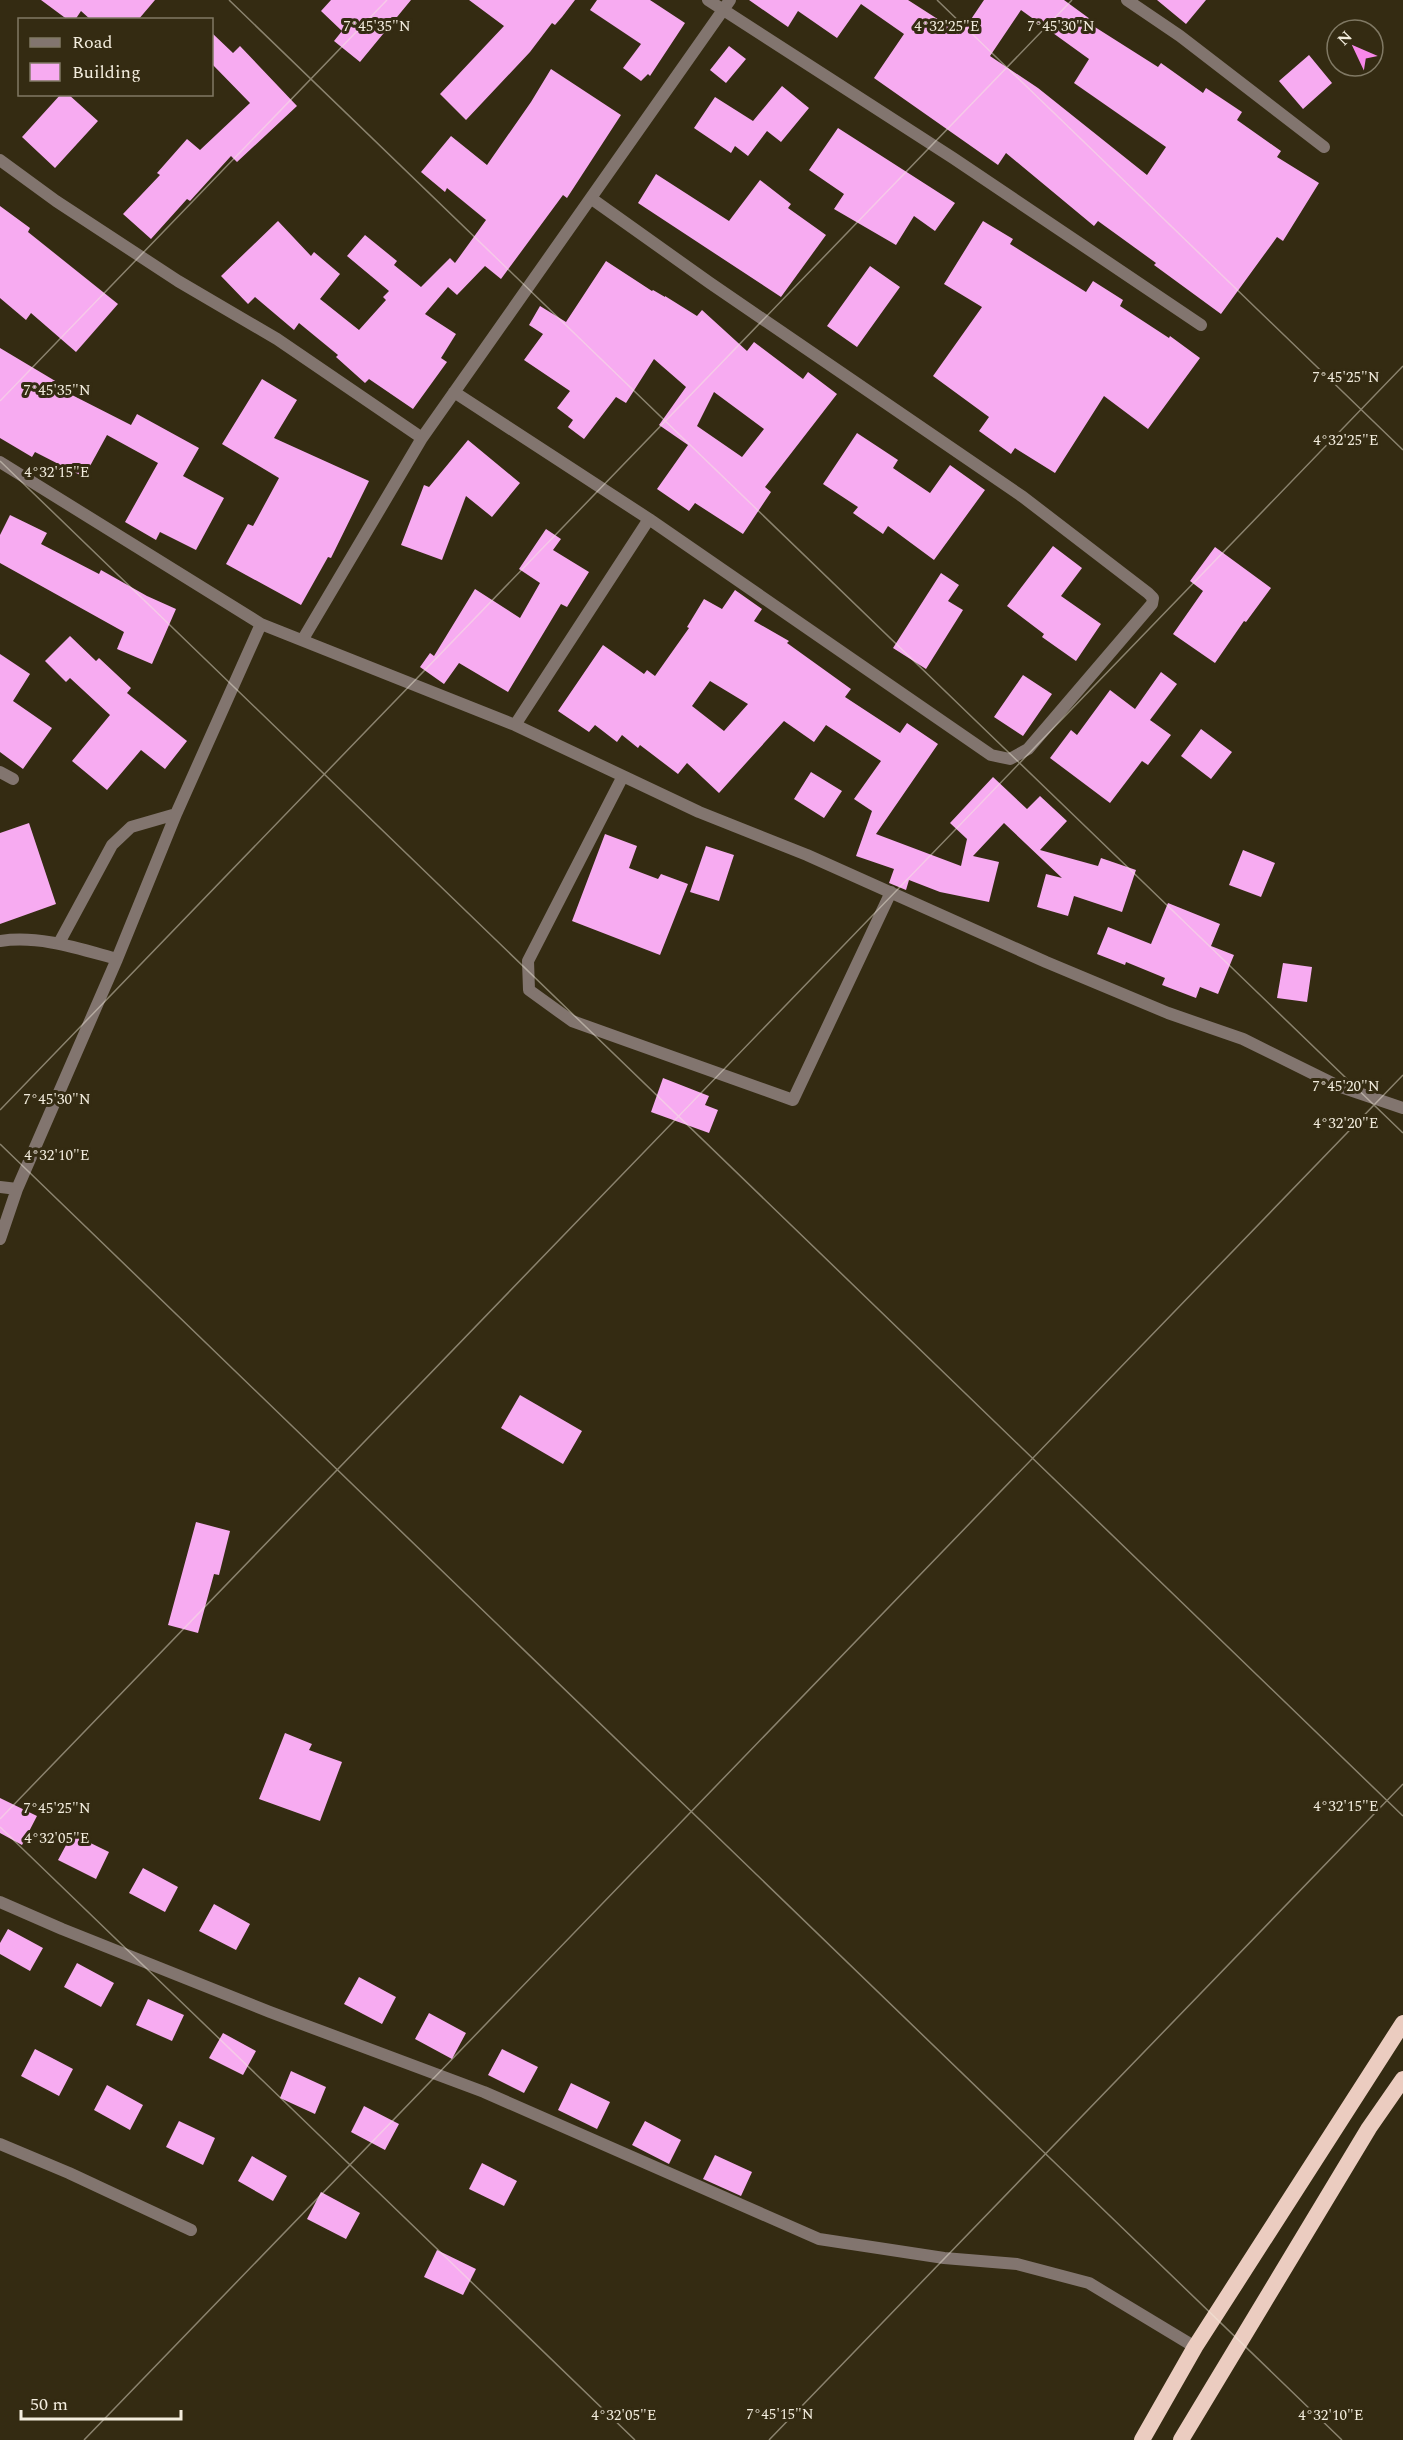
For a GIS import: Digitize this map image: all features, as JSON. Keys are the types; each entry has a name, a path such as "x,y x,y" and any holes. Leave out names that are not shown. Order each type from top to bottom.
{"highway":[{"path":"1142,2440 1195,2347 1403,2023"},
{"path":"1181,2440 1369,2128 1403,2079"}],"street":[{"path":"708,0 953,158 1202,325"},
{"path":"303,639 423,438 730,0"},
{"path":"1127,0 1180,36 1324,147"},
{"path":"0,159 178,281 277,339 423,438"},
{"path":"454,392 649,519 991,755 1010,759 1028,748 1152,604 1153,598 1148,593 1023,497 592,199"},
{"path":"0,462 261,624 515,724 699,812 807,855 1046,962 1168,1012 1243,1039 1338,1086 1403,1108"},
{"path":"515,724 649,519"},
{"path":"0,1239 17,1189 117,959 176,814 261,624"},
{"path":"0,772 13,779"},
{"path":"623,776 528,961 529,990 572,1021 792,1100 891,892"},
{"path":"59,943 112,845 131,827 176,814"},
{"path":"0,941 13,939 59,943 117,959"},
{"path":"0,1187 17,1189"},
{"path":"0,1902 270,2012 484,2092 819,2239 944,2258 1017,2264 1089,2283 1195,2347"},
{"path":"0,2144 69,2173 191,2230"}],"building":[{"path":"41,0 155,0 140,18 89,18 81,11 76,18 65,18"},
{"path":"331,0 411,0 360,62 334,41 342,31 321,11"},
{"path":"469,0 575,0 555,25 552,23 530,52 466,120 440,94 504,26"},
{"path":"597,0 650,0 685,23 650,76 648,74 641,81 623,68 641,44 590,10"},
{"path":"749,0 908,0 961,34 984,0 1064,0 1090,19 1087,22 1158,67 1161,63 1203,93 1206,88 1242,112 1237,120 1281,151 1277,157 1319,183 1283,241 1277,237 1221,314 1098,221 1094,226 1006,153 998,165 874,78 904,34 861,4 837,38 798,11 788,27","holes":["1021,10 1089,59 1074,83 1166,147 1147,175 1038,88 990,56"]},
{"path":"1157,0 1206,0 1186,24"},
{"path":"213,34 233,53 240,46 297,106 237,162 231,156 190,201 187,199 151,239 123,214 160,175 157,173 187,139 200,150 250,103 213,65"},
{"path":"729,46 746,59 726,83 710,70"},
{"path":"1309,55 1325,74 1325,78 1332,83 1303,109 1279,81"},
{"path":"551,69 621,115 567,198 563,195 501,279 485,266 457,295 448,287 425,314 456,334 441,358 447,362 413,409 369,379 365,383 336,357 338,355 299,323 294,330 255,297 248,304 221,276 278,221 311,256 314,252 340,274 320,299 359,330 386,300 383,297 389,291 347,256 365,235 397,261 394,265 421,287 450,258 455,263 486,220 447,188 445,192 421,172 451,136 487,165"},
{"path":"782,86 809,108 781,142 767,131 748,156 735,146 731,153 694,128 715,97 753,121"},
{"path":"59,96 70,96 98,121 55,168 22,137"},
{"path":"838,128 955,203 935,231 914,216 896,245 834,209 844,194 809,170"},
{"path":"656,174 729,221 760,180 791,204 788,208 826,235 781,297 638,203"},
{"path":"0,206 30,228 28,232 118,304 76,352 31,313 26,320 0,298"},
{"path":"983,221 1013,239 1010,244 1086,292 1093,281 1123,300 1120,306 1169,338 1170,336 1200,358 1148,429 1104,396 1055,473 1015,448 1011,454 979,431 989,417 933,376 982,307 944,284"},
{"path":"606,261 652,291 665,296 697,316 702,310 747,351 754,342 803,379 808,372 837,394 765,487 771,492 743,534 695,503 689,511 657,489 688,445 659,425 686,387 654,359 626,403 616,397 584,439 568,427 573,420 557,408 570,391 524,360 543,334 529,325 540,306 566,322","holes":["714,392 764,429 742,457 697,426"]},
{"path":"870,266 900,287 857,347 827,326"},
{"path":"0,348 72,391 70,394 131,425 137,414 199,448 183,476 224,498 196,550 160,532 156,540 125,522 158,463 107,435 84,477 35,452 32,457 0,438"},
{"path":"262,379 297,400 274,438 369,481 331,558 328,557 301,605 226,564 248,524 253,526 279,478 222,444"},
{"path":"857,433 898,460 893,468 930,493 950,465 985,490 934,560 888,526 883,534 853,513 858,507 823,484"},
{"path":"468,440 520,483 492,517 466,496 442,560 401,545 424,485 429,487"},
{"path":"10,515 47,533 41,544 99,574 101,570 147,596 176,609 152,664 117,649 124,632 0,563 0,535"},
{"path":"546,529 561,539 553,550 589,572 567,607 561,604 508,692 459,663 444,684 420,667 430,653 434,656 475,589 520,618 540,583 519,569"},
{"path":"1053,546 1082,568 1061,596 1101,624 1076,661 1042,637 1044,634 1007,606"},
{"path":"1215,547 1271,588 1246,622 1244,621 1215,663 1173,634 1203,591 1190,581"},
{"path":"941,573 959,585 948,601 963,610 926,669 893,648"},
{"path":"735,590 762,609 754,621 789,641 787,643 851,689 845,697 900,733 907,723 938,744 876,834 961,866 967,839 950,823 993,777 1027,809 1040,796 1067,821 1040,850 1098,866 1101,858 1136,870 1122,912 1074,896 1068,916 1037,907 1046,874 1062,878 1004,823 973,856 999,862 989,902 940,892 909,880 906,890 889,883 894,869 856,856 872,811 854,799 881,761 826,725 814,742 784,721 719,793 687,763 678,774 640,745 638,748 622,735 617,742 595,725 589,732 558,711 603,645 644,674 647,670 655,676 689,628 687,627 704,599 722,609","holes":["710,681 748,704 724,731 692,706"]},
{"path":"70,636 96,661 99,658 131,688 127,693 187,741 165,769 141,750 107,790 72,761 110,715 70,678 66,682 45,661"},
{"path":"0,654 30,674 13,701 52,728 23,769 0,752"},
{"path":"1161,672 1177,684 1150,720 1171,735 1148,765 1142,761 1110,803 1050,758 1071,730 1077,735 1110,690 1135,709"},
{"path":"1023,675 1052,694 1023,736 994,717"},
{"path":"1201,729 1232,752 1211,779 1181,756"},
{"path":"811,772 842,791 824,818 794,799"},
{"path":"29,823 56,904 0,924 0,833"},
{"path":"605,834 637,846 629,868 658,879 661,874 688,884 660,955 572,921"},
{"path":"706,846 734,855 719,901 690,892"},
{"path":"1243,850 1275,863 1261,897 1229,885"},
{"path":"1168,903 1220,924 1211,946 1234,955 1218,994 1200,987 1196,998 1162,985 1165,978 1126,962 1125,965 1097,954 1108,927 1151,944"},
{"path":"1283,963 1312,967 1307,1002 1277,998"},
{"path":"663,1078 709,1096 705,1105 718,1110 709,1133 651,1112"},
{"path":"520,1395 582,1431 563,1464 501,1428"},
{"path":"196,1522 230,1531 219,1575 214,1574 198,1633 168,1625"},
{"path":"285,1733 312,1744 309,1750 342,1762 320,1821 259,1799"},
{"path":"0,1798 37,1816 22,1845 0,1833"},
{"path":"72,1834 109,1852 96,1879 58,1860"},
{"path":"143,1868 178,1887 165,1912 129,1893"},
{"path":"214,1904 250,1924 236,1950 199,1931"},
{"path":"8,1929 43,1948 30,1971 0,1954 0,1943"},
{"path":"77,1963 114,1983 101,2007 64,1987"},
{"path":"359,1977 396,1997 382,2024 344,2004"},
{"path":"148,1999 184,2015 172,2041 136,2025"},
{"path":"429,2013 466,2033 452,2059 415,2039"},
{"path":"223,2033 256,2051 243,2075 209,2058"},
{"path":"35,2049 73,2069 59,2096 21,2076"},
{"path":"502,2049 538,2067 524,2093 488,2075"},
{"path":"291,2071 326,2087 315,2114 280,2098"},
{"path":"571,2083 610,2102 597,2129 558,2110"},
{"path":"107,2085 143,2105 130,2130 94,2110"},
{"path":"364,2106 399,2124 385,2150 351,2132"},
{"path":"179,2121 215,2138 203,2165 166,2147"},
{"path":"645,2121 681,2140 669,2164 632,2145"},
{"path":"715,2155 752,2172 741,2196 703,2179"},
{"path":"252,2156 287,2176 273,2201 238,2181"},
{"path":"482,2163 517,2181 504,2206 469,2189"},
{"path":"321,2192 360,2213 346,2239 307,2219"},
{"path":"437,2250 476,2269 463,2295 424,2277"}]}
